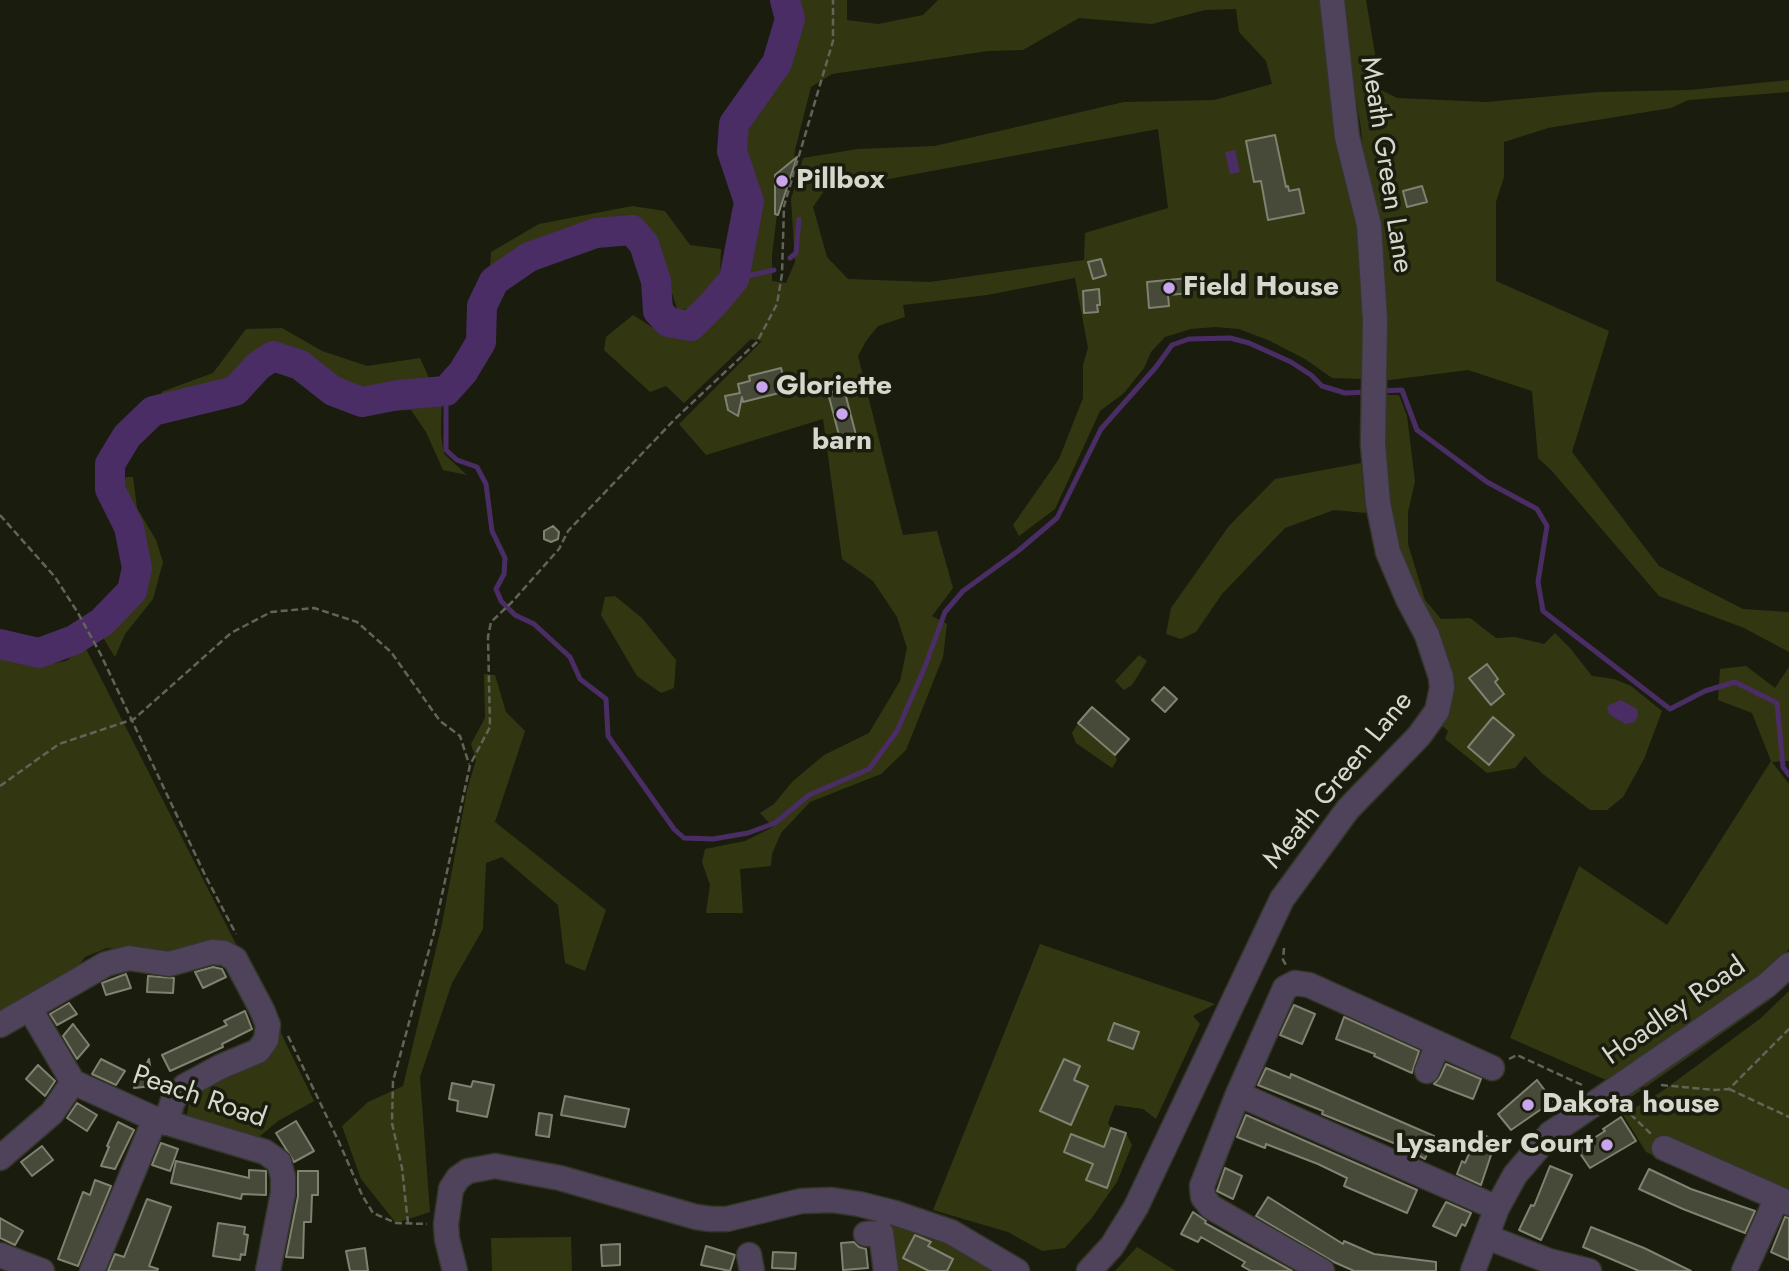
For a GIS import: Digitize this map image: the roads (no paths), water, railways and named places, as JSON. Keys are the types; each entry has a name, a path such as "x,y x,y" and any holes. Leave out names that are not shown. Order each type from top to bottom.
{"street":[{"name":"Meath Green Lane","path":"1089,1271 1112,1247 1136,1207 1282,899 1348,809 1419,736 1437,711 1442,688 1427,635 1388,552 1378,503 1373,444 1375,310 1369,225 1347,137 1332,0"},
{"path":"0,1025 87,974 128,958 169,964 212,952 224,953 235,959 268,1025 266,1040 258,1051 185,1086 173,1100 160,1121 92,1271"},
{"name":"Hoadley Road","path":"1473,1271 1497,1208 1514,1175 1550,1134 1768,985 1789,965"},
{"path":"1322,1271 1211,1207 1203,1197 1202,1186 1238,1094 1285,988 1295,983 1309,985 1492,1068"},
{"path":"0,1158 52,1113 74,1082 30,1009"},
{"path":"1427,1071 1438,1044"},
{"name":"Peach Road","path":"74,1082 160,1121 265,1152 279,1162 283,1193 268,1271"},
{"path":"1238,1094 1497,1208"},
{"path":"1664,1148 1783,1200 1744,1271"},
{"path":"455,1271 446,1224 451,1189 458,1178 468,1171 495,1166 560,1178 696,1217 712,1219 727,1219 801,1200 832,1200 859,1204 951,1232 1017,1271"},
{"path":"866,1234 881,1233 886,1271"},
{"path":"1487,1237 1549,1261 1589,1271"},
{"path":"0,1255 43,1271"}],"waterway":[{"path":"0,644 39,653 74,640 102,622 132,591 137,568 129,527 110,489 110,464 127,436 153,411 235,391 258,366 273,356 300,365 333,391 362,402 398,395 446,391 463,372 481,342 482,306 494,281 529,257 596,233 632,230 644,244 656,281 658,311 668,322 691,326 734,279 749,202 732,151 734,124 777,63 790,19 785,0"},
{"path":"790,258 796,253 799,219"},
{"path":"734,279 774,270"},
{"path":"446,391 446,450 457,460 477,467 486,484 492,531 505,558 504,574 496,589 501,601 515,615 534,624 570,657 580,679 606,699 608,736 674,829 684,838 713,839 748,833 775,823 809,795 869,769 897,731 945,612 963,591 1018,551 1057,518 1101,429 1172,345 1189,339 1230,338 1249,343 1291,362 1322,386 1345,393 1368,392"},
{"path":"1381,391 1402,390 1417,430 1487,482 1537,509 1547,526 1538,582 1543,611 1670,709 1705,691 1735,682 1777,703 1783,767 1789,775"}],"place":[{"name":"Pillbox","path":"782,181"},
{"name":"Field House","path":"1169,288"},
{"name":"Gloriette","path":"762,387"},
{"name":"barn","path":"842,414"},
{"name":"Dakota house","path":"1528,1105"},
{"name":"Lysander Court","path":"1607,1145"}]}
